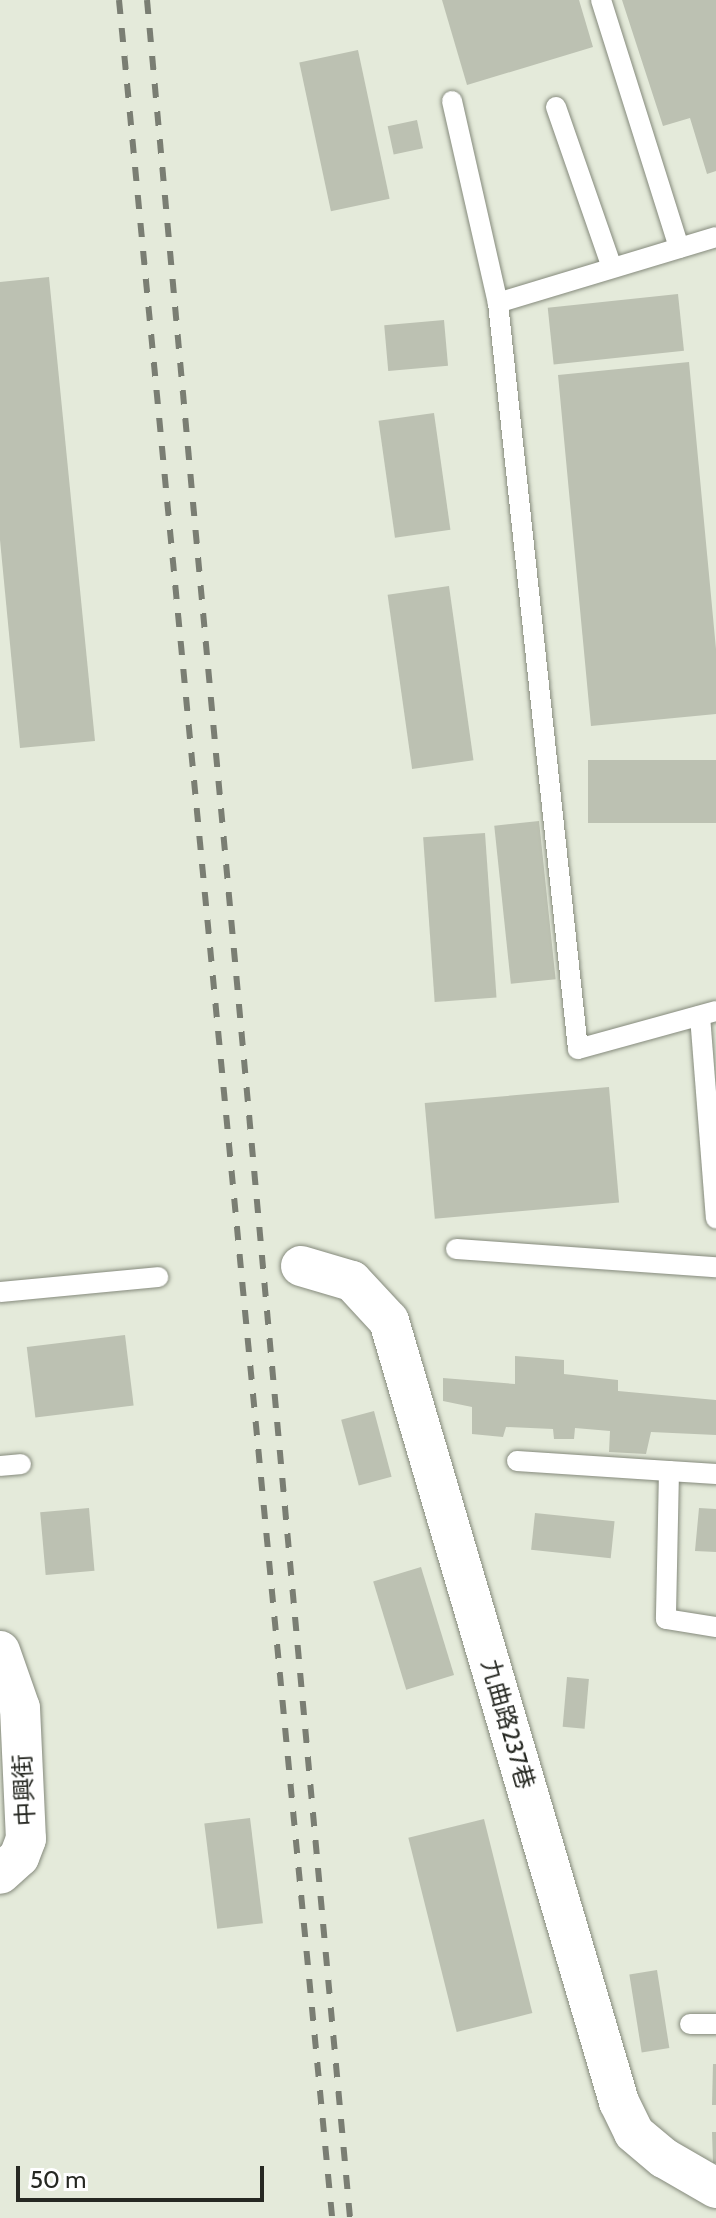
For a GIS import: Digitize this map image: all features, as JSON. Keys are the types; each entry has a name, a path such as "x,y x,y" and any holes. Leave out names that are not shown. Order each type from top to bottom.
{"street":[{"name":"九曲路237巷","path":"301,1266 352,1281 389,1321 619,2102 634,2133 664,2158 716,2188"},
{"name":"中興街","path":"0,1651 20,1708 26,1839 19,1857 0,1874"}],"lane":[{"path":"601,0 679,248"},
{"path":"452,101 498,303 578,1049 708,1013 716,1218"},
{"path":"556,107 612,268"},
{"path":"498,303 716,237"},
{"path":"456,1249 716,1267"},
{"path":"0,1292 158,1277"},
{"path":"517,1461 716,1474"},
{"path":"0,1466 21,1464"},
{"path":"669,1471 666,1619 716,1627"},
{"path":"690,2024 716,2024"}],"building":[{"path":"442,0 579,0 593,47 467,85"},
{"path":"622,0 716,0 716,171 707,174 690,118 663,126"},
{"path":"358,50 390,199 331,211 299,62"},
{"path":"417,120 423,148 394,155 388,126"},
{"path":"49,277 95,741 20,748 0,540 0,282"},
{"path":"678,294 684,351 554,364 548,308"},
{"path":"444,320 448,366 388,371 384,325"},
{"path":"689,362 716,649 716,714 591,726 558,375"},
{"path":"434,413 450,530 395,538 379,421"},
{"path":"449,586 473,760 412,769 388,595"},
{"path":"588,760 716,760 716,823 588,823"},
{"path":"539,821 556,979 511,984 494,826"},
{"path":"485,833 497,998 435,1002 423,837"},
{"path":"609,1087 619,1203 435,1219 425,1103"},
{"path":"125,1335 134,1405 35,1418 27,1347"},
{"path":"515,1356 564,1360 564,1374 618,1380 618,1391 716,1400 716,1435 651,1432 646,1454 609,1452 610,1431 575,1428 574,1439 554,1439 553,1429 506,1427 503,1437 472,1434 472,1407 443,1401 443,1378 515,1384"},
{"path":"374,1411 392,1477 359,1485 341,1420"},
{"path":"89,1508 94,1571 46,1575 40,1512"},
{"path":"699,1508 716,1509 716,1552 695,1551"},
{"path":"535,1513 615,1521 611,1558 531,1550"},
{"path":"421,1567 454,1675 406,1690 373,1582"},
{"path":"567,1677 589,1679 585,1729 563,1727"},
{"path":"250,1818 263,1923 217,1929 204,1824"},
{"path":"484,1819 532,2013 457,2032 408,1838"},
{"path":"657,1970 669,2048 642,2052 629,1974"},
{"path":"713,2064 716,2064 716,2105 712,2105"},
{"path":"712,2132 716,2132 716,2163 713,2163"}],"railway":[{"path":"119,0 332,2218"},
{"path":"147,0 350,2218"}]}
